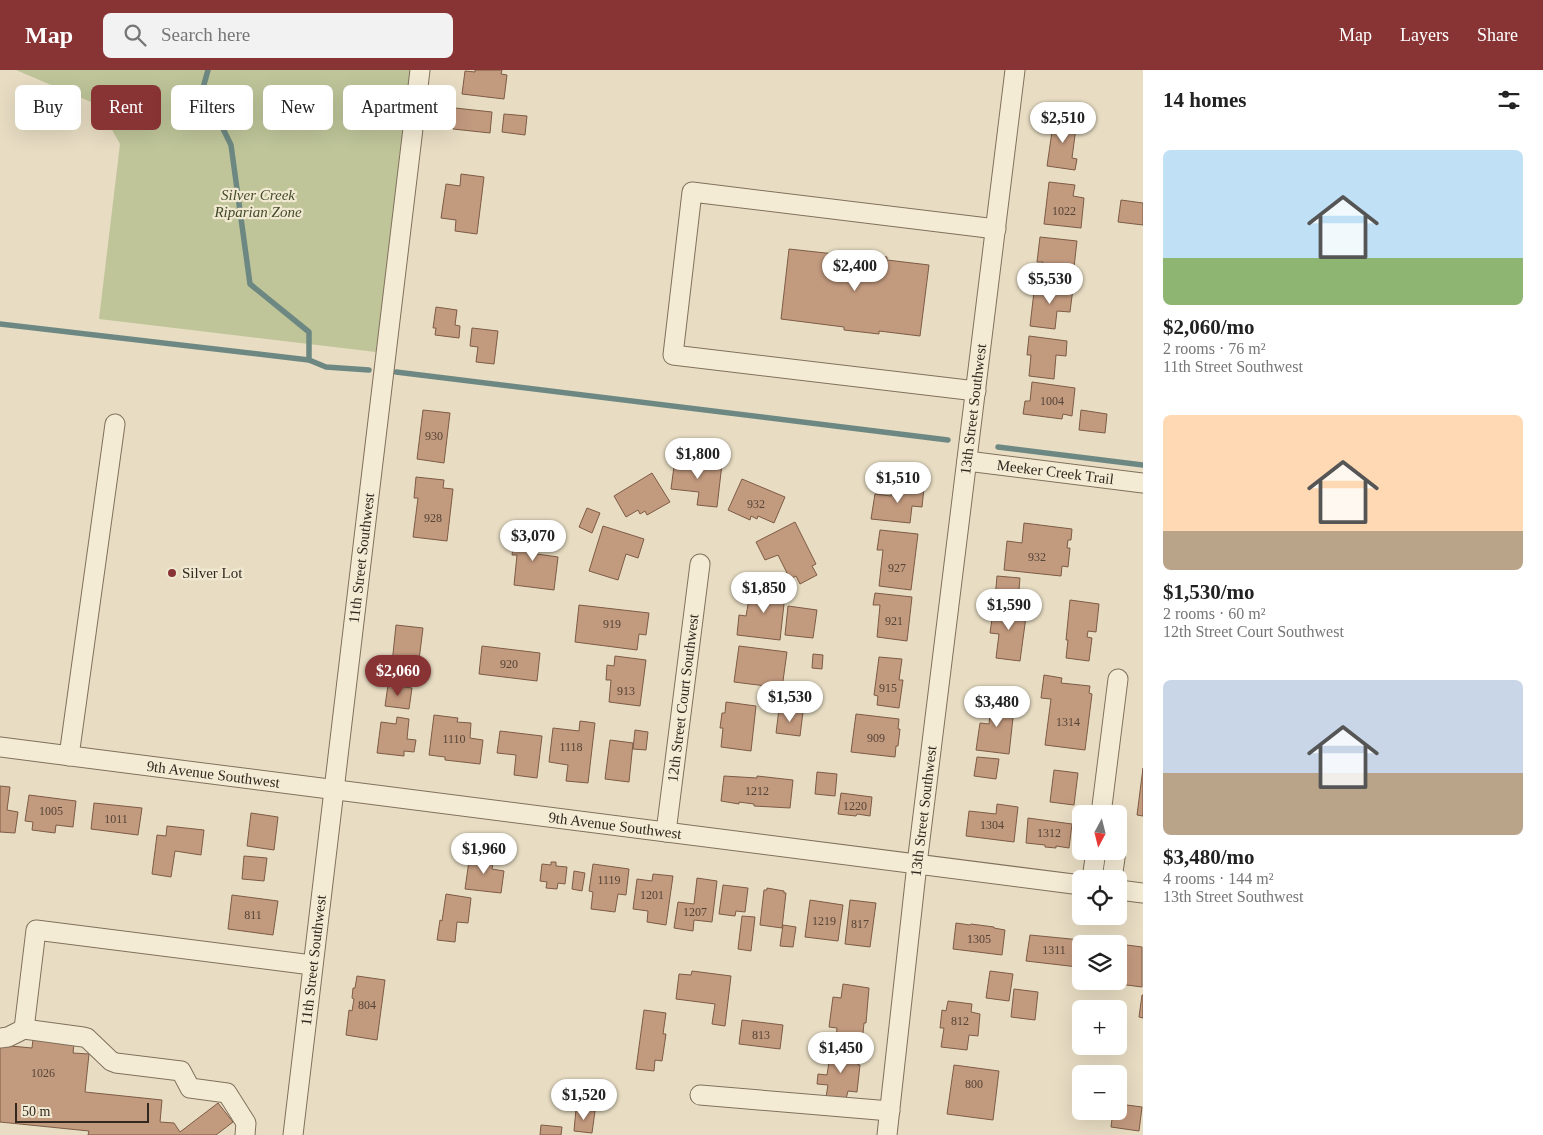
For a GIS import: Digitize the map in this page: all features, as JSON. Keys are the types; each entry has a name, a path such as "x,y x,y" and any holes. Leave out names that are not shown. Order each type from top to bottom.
{"street":[{"name":"11th Street Southwest","path":"293,1135 420,70"},
{"name":"13th Street Southwest","path":"888,1135 917,864 1015,70"},
{"path":"976,392 673,355 692,192 996,229"},
{"path":"69,756 115,424"},
{"name":"Meeker Creek Trail","path":"967,461 1143,483"},
{"name":"12th Street Court Southwest","path":"666,832 700,564"},
{"path":"1101,805 1118,679"},
{"name":"9th Avenue Southwest","path":"0,747 1072,884"},
{"path":"1127,891 1143,892"},
{"path":"24,1029 36,930 312,965"},
{"path":"0,1038 8,1037 24,1029 88,1038 111,1061 181,1071 190,1088 227,1092 246,1123 245,1135"},
{"path":"700,1095 890,1111"}],"green space":[{"name":"Silver Creek Riparian Zone","path":"16,70 410,70 408,85 343,85 343,130 403,130 376,352 99,319 120,144 112,130 161,130 161,85 91,85 91,102 81,98 81,85 51,85"}],"building":[{"path":"475,70 502,70 501,74 507,75 504,99 462,94 465,71 475,72"},
{"path":"456,108 492,112 490,133 456,129"},
{"path":"504,114 527,116 525,135 502,132"},
{"path":"1054,118 1077,120 1072,158 1077,159 1075,170 1047,166"},
{"path":"461,174 484,177 477,234 455,231 456,220 441,218 446,184 460,186"},
{"path":"1049,182 1075,185 1073,196 1084,198 1081,228 1044,224"},
{"path":"1121,200 1143,203 1143,225 1118,222"},
{"path":"1040,237 1077,241 1073,276 1041,272 1043,262 1037,262"},
{"path":"789,249 853,256 853,253 887,257 887,260 929,265 920,336 879,331 879,334 844,330 844,327 781,319"},
{"path":"1035,283 1073,288 1070,312 1057,311 1055,329 1030,326"},
{"path":"436,307 457,310 455,325 460,326 459,338 435,335 436,328 433,328"},
{"path":"472,328 498,331 494,364 476,362 478,347 470,346"},
{"path":"1029,336 1067,341 1066,356 1056,355 1054,379 1029,376 1031,355 1027,355"},
{"path":"1032,382 1075,388 1072,416 1063,414 1062,419 1023,414 1025,401 1030,401"},
{"path":"423,410 450,413 444,463 417,459"},
{"path":"1081,410 1107,414 1105,433 1079,430"},
{"path":"675,459 722,464 717,507 697,505 699,492 671,489"},
{"path":"652,473 670,502 647,515 645,511 640,514 638,510 626,517 614,496"},
{"path":"416,477 444,480 443,488 453,489 447,541 413,537 418,498 414,498"},
{"path":"742,479 785,497 774,523 758,516 757,519 751,516 750,520 728,510"},
{"path":"893,484 924,488 922,507 912,506 910,523 871,519 875,494 891,496"},
{"path":"587,508 600,513 592,533 579,527"},
{"path":"795,522 816,564 812,566 817,575 800,584 796,576 790,579 778,555 765,560 756,542"},
{"path":"1024,523 1072,529 1071,540 1068,540 1067,548 1070,548 1068,567 1062,566 1061,576 1004,570 1007,541 1022,543"},
{"path":"603,526 644,539 638,558 626,554 618,580 589,571"},
{"path":"516,528 540,531 537,554 558,557 554,590 514,585 517,555 512,555"},
{"path":"880,530 918,534 911,590 879,586 883,550 877,550"},
{"path":"997,576 1020,578 1018,602 995,599"},
{"path":"766,584 786,586 780,640 737,635 739,615 746,616 749,599 754,600 755,590 765,591"},
{"path":"875,593 912,597 907,641 877,637 880,605 873,605"},
{"path":"1070,600 1099,604 1096,632 1088,631 1087,637 1092,638 1089,661 1066,658"},
{"path":"579,605 649,613 646,635 639,634 637,650 575,642"},
{"path":"994,605 1027,609 1020,661 996,658 999,634 990,633"},
{"path":"788,606 817,610 813,638 785,635"},
{"path":"396,625 423,628 417,676 391,673"},
{"path":"482,646 540,653 537,681 479,674"},
{"path":"739,646 787,652 782,688 734,682"},
{"path":"813,654 823,655 822,669 812,668"},
{"path":"615,656 646,660 640,706 609,702 611,680 606,680 607,665 614,666"},
{"path":"879,657 902,659 899,680 903,680 899,708 877,705 878,696 874,695"},
{"path":"1044,675 1062,678 1061,683 1090,686 1089,693 1092,694 1085,750 1045,745 1051,699 1041,698"},
{"path":"388,685 412,688 409,709 385,706"},
{"path":"992,697 1015,700 1009,754 976,750 980,723 989,724"},
{"path":"726,702 756,706 751,751 721,747 723,728 720,728"},
{"path":"779,709 803,712 800,736 776,733"},
{"path":"856,714 899,719 898,729 900,729 895,757 851,752"},
{"path":"434,715 458,718 457,722 471,723 470,738 483,740 480,764 445,760 445,757 429,755"},
{"path":"397,717 409,719 407,739 416,740 414,752 404,751 404,756 377,753 381,722 396,724"},
{"path":"580,721 595,723 588,783 566,781 568,765 549,762 553,728 579,731"},
{"path":"635,730 648,732 646,750 633,749"},
{"path":"500,731 542,736 537,778 514,775 516,755 497,753"},
{"path":"610,740 633,743 629,782 605,779"},
{"path":"977,757 999,759 996,779 974,776"},
{"path":"1143,768 1143,816 1137,815"},
{"path":"1054,770 1078,773 1074,805 1050,802"},
{"path":"817,772 837,774 835,796 815,794"},
{"path":"724,776 757,778 757,776 793,780 790,808 754,806 754,804 721,801"},
{"path":"0,786 10,787 7,810 18,812 15,833 0,832"},
{"path":"841,793 872,797 870,816 838,814"},
{"path":"29,795 76,801 73,827 56,825 55,833 32,830 33,822 25,821"},
{"path":"94,803 142,808 138,835 91,829"},
{"path":"997,804 1018,807 1014,842 966,836 969,811 996,814"},
{"path":"251,813 278,817 274,850 247,846"},
{"path":"1028,818 1072,824 1069,848 1045,847 1045,845 1026,843"},
{"path":"167,826 204,830 201,855 175,851 171,877 152,874 157,835 166,836"},
{"path":"470,854 494,857 492,869 504,871 501,893 465,889"},
{"path":"244,856 267,858 264,881 242,879"},
{"path":"551,862 556,862 556,866 567,867 565,884 558,883 557,889 546,888 547,882 540,881 542,864 551,865"},
{"path":"593,864 629,869 626,895 618,894 615,912 591,909 593,892 589,891"},
{"path":"574,871 585,873 582,891 572,889"},
{"path":"653,874 673,876 666,925 647,922 648,911 633,909 637,879 652,881"},
{"path":"697,878 717,881 712,922 694,920 693,931 674,928 678,902 694,904"},
{"path":"723,885 748,888 745,912 736,911 735,916 719,914"},
{"path":"767,888 786,893 782,928 760,925 764,890 767,890"},
{"path":"446,894 471,898 468,923 457,922 455,942 437,940"},
{"path":"232,895 278,901 273,935 228,929"},
{"path":"810,900 843,905 838,941 805,937"},
{"path":"850,900 876,903 870,947 845,944"},
{"path":"742,916 755,917 751,951 738,949"},
{"path":"956,923 1005,930 1002,955 953,949"},
{"path":"783,925 796,927 793,947 780,946"},
{"path":"1030,935 1072,939 1072,966 1026,961"},
{"path":"1127,945 1142,947 1142,987 1127,985"},
{"path":"692,971 731,976 725,1026 712,1024 715,1004 676,999 679,974 691,975"},
{"path":"990,971 1013,974 1009,1001 986,998"},
{"path":"357,976 385,980 377,1040 346,1035 349,1010 352,1011 354,999 352,998 353,988 355,988"},
{"path":"843,984 869,988 862,1043 836,1040 837,1028 829,1027 833,997 841,998"},
{"path":"1014,989 1038,992 1035,1020 1011,1017"},
{"path":"1143,995 1143,1018 1139,1017"},
{"path":"948,1001 972,1004 971,1012 980,1014 978,1036 969,1035 967,1050 941,1047 944,1028 940,1028 942,1010 946,1011"},
{"path":"644,1010 666,1013 663,1034 666,1034 662,1061 655,1060 654,1071 636,1069"},
{"path":"742,1020 783,1025 780,1049 739,1044"},
{"path":"33,1039 74,1044 73,1053 89,1054 85,1092 162,1100 160,1122 174,1123 180,1132 218,1103 233,1122 216,1135 88,1135 89,1131 0,1122 0,1045 32,1048"},
{"path":"831,1049 859,1053 858,1065 860,1065 857,1092 848,1091 846,1099 826,1097 828,1085 817,1084 818,1074 827,1075"},
{"path":"954,1065 999,1071 993,1120 947,1114"},
{"path":"1127,1105 1142,1107 1139,1131 1111,1127 1112,1120 1127,1120"},
{"path":"576,1109 595,1111 592,1133 574,1131"},
{"path":"541,1125 562,1127 561,1135 540,1135"}],"waterway":[{"path":"208,70 203,88 231,145 250,284 309,332 309,360 326,367 369,370"},
{"path":"0,324 309,360"},
{"path":"396,372 948,440"},
{"path":"998,447 1143,465"}],"place":[{"name":"Silver Lot","path":"172,573"}]}
